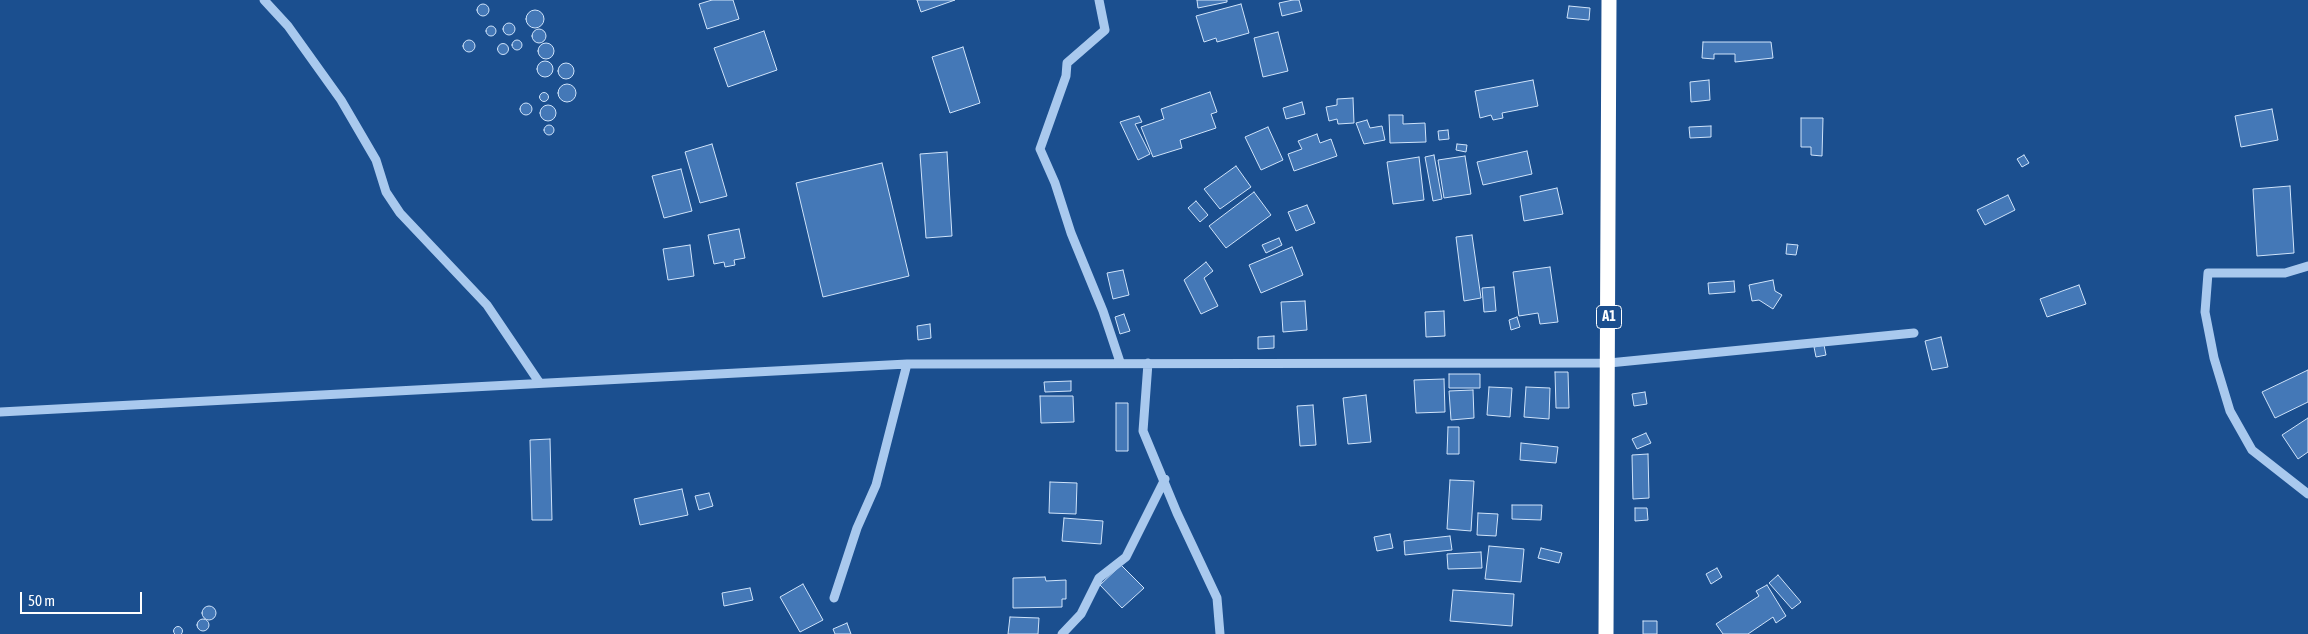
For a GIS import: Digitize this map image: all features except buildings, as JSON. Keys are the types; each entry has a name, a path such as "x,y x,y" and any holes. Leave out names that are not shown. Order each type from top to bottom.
{"highway":[{"name":"A1","path":"1606,634 1609,364 1609,0"}],"street":[{"path":"264,0 288,26 341,100 376,160 386,192 400,213 487,305 539,382"},
{"path":"1100,0 1105,30 1067,63 1066,76 1040,149 1055,183 1070,233 1103,311 1120,362"},
{"path":"2308,266 2285,273 2208,273 2205,312 2214,358 2230,411 2252,450 2308,494"},
{"path":"0,412 907,364 1120,362 1148,364 1609,364 1914,333"},
{"path":"834,598 857,528 876,486 907,364"},
{"path":"1148,364 1143,431 1217,598 1220,634"},
{"path":"1062,634 1082,614 1099,578 1126,557 1165,479"}]}
